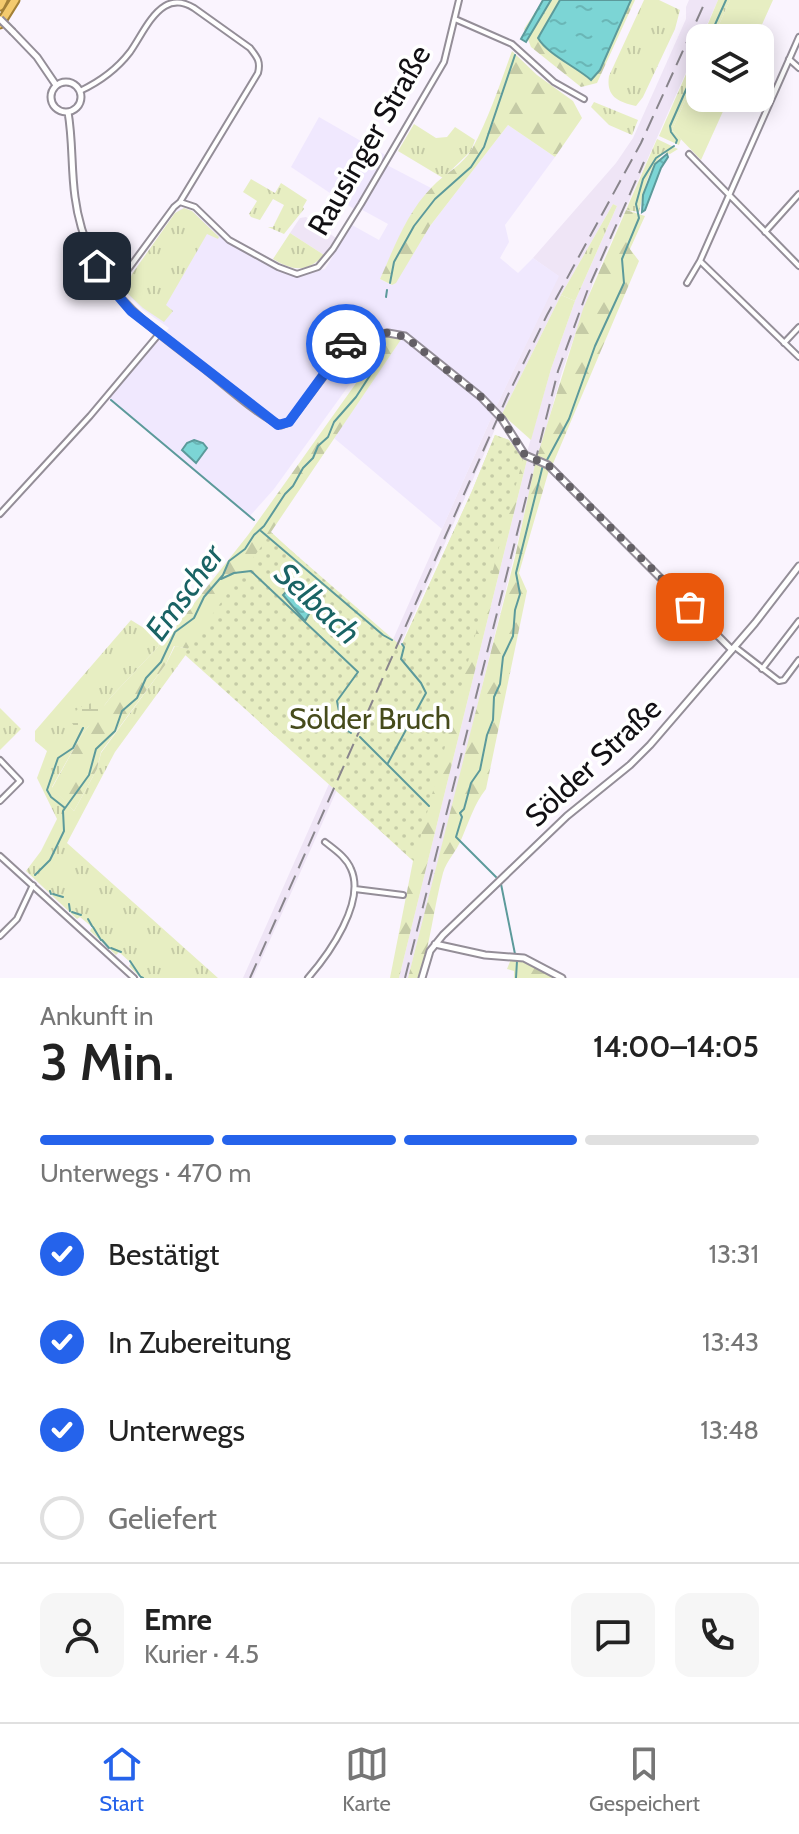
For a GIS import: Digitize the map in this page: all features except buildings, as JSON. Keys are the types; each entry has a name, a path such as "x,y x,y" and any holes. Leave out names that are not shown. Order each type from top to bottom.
{"highway":[{"path":"0,6 3,0"},
{"path":"0,22 15,0"}],"street":[{"name":"Rausinger Straße","path":"180,202 195,207 229,240 278,267 297,274 318,267 333,249 434,80 446,55 459,0"},
{"path":"80,91 121,61 159,10 173,2 194,8 250,48 260,65 180,202 113,290"},
{"path":"455,19 507,41 554,82 584,99"},
{"path":"0,22 37,57 56,85"},
{"path":"687,283 700,261 799,37"},
{"path":"789,59 799,68"},
{"path":"70,82 80,91 78,106 68,112 58,110 52,102 51,93 56,85 70,82"},
{"path":"68,112 80,226 97,266 113,290 131,311 159,334 281,425 289,422 351,340 388,333 405,336 481,397 502,419 525,455 548,465 734,649 780,681 799,660"},
{"path":"689,154 799,266"},
{"path":"765,232 799,194"},
{"path":"700,261 799,357"},
{"path":"784,343 799,327"},
{"path":"0,514 126,375 159,334"},
{"name":"Sölder Straße","path":"435,944 567,816 630,765 734,649 799,566"},
{"path":"762,669 799,621"},
{"path":"0,760 25,786"},
{"path":"0,801 20,781"},
{"path":"308,978 341,930 355,889 348,863 325,842"},
{"path":"0,856 134,978"},
{"path":"0,936 16,921 33,885"},
{"path":"355,889 403,895"},
{"path":"422,978 427,958 435,944 485,955 524,958 562,978"}],"shaded area":[{"path":"689,0 718,0 707,24 686,24 686,72 594,280 562,372 539,454 537,457 531,455 527,452 551,369 575,301 617,206 613,204 561,295 502,414 496,407 558,276 533,258 616,163 633,138 686,19"},
{"path":"319,117 387,156 383,163 431,188 405,225 380,279 392,285 430,226 508,125 555,157 505,225 509,242 500,258 518,273 533,258 559,276 442,529 334,438 390,336 370,338 365,363 274,489 249,517 109,399 169,328 142,309 125,291 132,274 178,210 184,208 192,211 231,244 295,277 325,269 352,225 379,240 388,224 357,207 354,209 291,167"},
{"path":"306,217 336,238 324,255 290,233 300,218"},
{"path":"492,416 499,420 318,833 253,978 243,978"},
{"path":"527,460 536,460 534,474 462,769 408,978 399,978"}],"green space":[{"path":"543,0 635,0 597,83 581,87 531,47 524,29"},
{"path":"644,0 659,0 680,10 675,29 636,106 614,97 609,89 609,76"},
{"path":"718,0 730,0 719,24 708,24"},
{"path":"730,0 773,0 762,24 719,24"},
{"path":"512,51 537,75 573,101 582,118 555,157 508,125 430,226 396,283 392,285 380,279 415,208 472,149"},
{"path":"686,74 686,98 672,130 681,139 679,145 659,136"},
{"path":"686,98 686,112 723,112 701,160 672,130"},
{"path":"594,102 638,120 632,135 609,125 591,107"},
{"path":"414,124 436,138 447,137 455,127 475,140 471,151 443,178 398,151"},
{"path":"657,139 678,149 670,154 664,153 653,167 639,212 626,210"},
{"path":"251,179 275,193 281,183 307,200 304,209 284,234 268,227 273,227 284,205 273,199 260,220 249,214 257,201 243,192"},
{"path":"613,204 617,206 575,301 561,295"},
{"path":"184,208 192,211 219,237 207,234 166,305 173,311 164,322 125,291 132,274 175,213"},
{"path":"626,210 645,216 630,249 639,261 552,466 542,457 537,457 583,309"},
{"path":"290,233 324,255 312,265 300,268 273,259"},
{"path":"561,295 575,301 531,440 502,414"},
{"path":"376,337 402,338 271,532 296,555 304,704 275,736 190,649 174,646 166,664 101,752 97,769 74,811 52,788 81,736 110,698 158,647 160,638 173,630 248,535 369,365"},
{"path":"495,435 509,440 527,460 399,978 390,978 413,861 336,790"},
{"name":"Sölder Bruch","path":"495,435 509,440 523,459 414,861 184,654 271,533 401,646"},
{"path":"536,460 549,470 519,573 527,591 486,789 443,873 420,978 408,978 515,557"},
{"path":"131,620 160,638 158,647 110,698 81,736 52,787 74,811 97,769 101,753 166,664 175,646 190,649 115,752 67,843 218,978 141,978 129,966 131,963 119,952 116,955 90,931 92,927 80,917 77,919 26,871 41,851 57,819 37,778 47,751 35,741 35,731"},
{"path":"92,703 107,706 107,711 93,724 74,726 72,714"},
{"path":"0,708 21,729 0,750"},
{"path":"511,959 527,961 557,978 514,978 514,971 507,969"}],"water":[{"path":"543,0 551,0 526,42 521,39"},
{"path":"560,0 631,0 600,70 591,80 548,50 538,38"},
{"path":"667,154 642,212 643,195 655,164"},
{"path":"194,440 207,448 196,463 182,450"},
{"path":"296,581 317,600 305,621 283,595"}],"waterway":[{"path":"715,24 726,0"},
{"name":"Emscher","path":"390,283 394,262 414,226 435,199 471,167 484,147 515,55"},
{"path":"676,143 670,126 686,90"},
{"path":"547,460 569,419 595,346 624,283 622,259 639,218 636,204 643,179 656,158 674,146"},
{"name":"Emscher","path":"386,297 387,290"},
{"name":"Emscher","path":"35,875 50,860 64,831 63,811 89,775 96,749 115,731 122,711 137,698 146,678 161,662 175,632 194,618 204,597 223,575 229,561 245,549 264,526 313,458 318,446 328,437 334,422 356,397 378,363 383,339"},
{"path":"111,400 254,520"},
{"path":"460,813 471,783 480,770 493,720 494,697 500,684 503,657 513,636 520,594 516,573 543,465"},
{"path":"261,531 392,640"},
{"name":"Selbach","path":"221,579 234,573 251,571 358,672 337,701 342,727 351,733"},
{"path":"388,763 426,693 401,659 402,644"},
{"path":"65,808 47,790 58,758 73,748 83,728"},
{"name":"Selbach","path":"360,737 429,806"},
{"name":"Selbach","path":"460,813 462,817 456,837 496,877"},
{"name":"Selbach","path":"501,884 515,954"},
{"path":"53,894 63,897"},
{"path":"69,904 70,911"},
{"path":"72,912 81,915"},
{"path":"88,919 92,926"},
{"path":"93,927 101,940"},
{"path":"102,940 109,948"},
{"path":"111,948 121,952"},
{"path":"130,961 140,976"},
{"name":"Selbach","path":"516,978 517,961"}],"railway":[{"path":"250,978 507,397 547,315 641,143 706,0"},
{"path":"405,978 558,371 588,289 644,162"}],"way so far":[{"path":"346,344 355,337 378,334 397,333 408,339 481,397 502,419 525,455 548,465 690,607"}],"route":[{"path":"97,266 104,280 131,311 278,425 289,422 346,344"}]}
